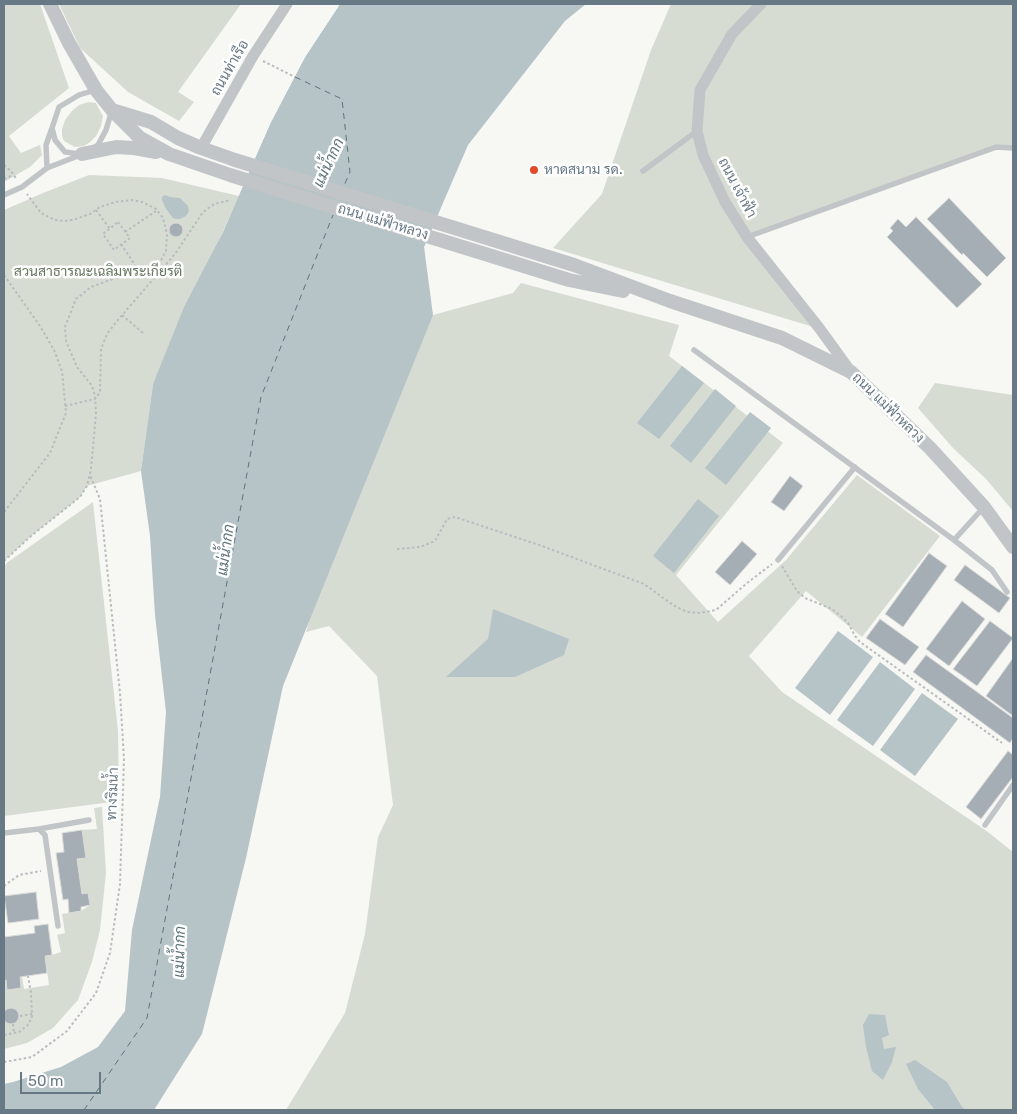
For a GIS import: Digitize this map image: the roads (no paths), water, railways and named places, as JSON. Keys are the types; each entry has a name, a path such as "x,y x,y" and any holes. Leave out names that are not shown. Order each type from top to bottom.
{"street":[{"name":"ถนน แม่ฟ้าหลวง","path":"50,4 69,43 96,90 112,110 140,138 169,154 230,175 569,280 670,300"},
{"name":"ถนนท่าเรือ","path":"201,148 253,56 286,4"},
{"name":"ถนน เจ้าฟ้า","path":"761,4 732,34 700,90 697,131 703,155 725,202 747,238 820,329 851,372"},
{"name":"ถนน แม่ฟ้าหลวง","path":"112,110 152,122 178,138 235,160 574,265 782,338 851,372 930,448 984,507 1013,547"},
{"path":"82,154 116,147 169,154"}],"lane":[{"path":"47,168 46,145 59,107 79,95 96,90"},
{"path":"4,195 22,187 47,168 82,154 98,145 106,130 112,110"},
{"path":"52,128 55,140 65,152 82,154"},
{"path":"643,170 697,131"},
{"path":"747,238 996,147 1013,148"},
{"path":"694,350 954,540 992,570 1007,592"},
{"path":"778,560 855,467"},
{"path":"954,540 984,507"},
{"path":"985,825 1013,785"},
{"path":"4,833 89,820"},
{"path":"39,829 45,835 46,840 58,926"}],"water":[{"name":"แม่น้ำกก","path":"340,4 586,4 565,21 468,145 424,247 433,315 283,686 246,858 202,1034 154,1110 4,1110 4,1084 61,1067 98,1047 125,1011 132,930 160,797 166,712 155,615 150,536 141,471 153,384 184,307 223,232 271,122 305,57"},
{"path":"165,195 180,198 188,206 189,211 186,216 180,219 173,218 162,200 162,197"},
{"path":"682,366 704,383 659,439 637,423"},
{"path":"715,389 736,406 691,463 670,446"},
{"path":"750,412 771,428 726,485 705,468"},
{"path":"698,499 719,516 674,573 653,556"},
{"path":"493,609 569,639 564,655 515,677 446,677 488,639"},
{"path":"838,631 873,657 830,715 795,688"},
{"path":"880,662 915,689 873,746 837,720"},
{"path":"922,693 958,719 915,776 880,750"},
{"path":"869,1014 885,1015 889,1035 882,1038 884,1049 896,1047 892,1062 883,1080 872,1071 866,1047 863,1025"},
{"path":"915,1060 947,1082 962,1107 966,1110 935,1110 918,1089 906,1064"}],"place":[{"name":"หาดสนาม รด.","path":"534,170"}],"park label":[{"name":"สวนสาธารณะเฉลิมพระเกียรติ","path":"98,272"}]}
